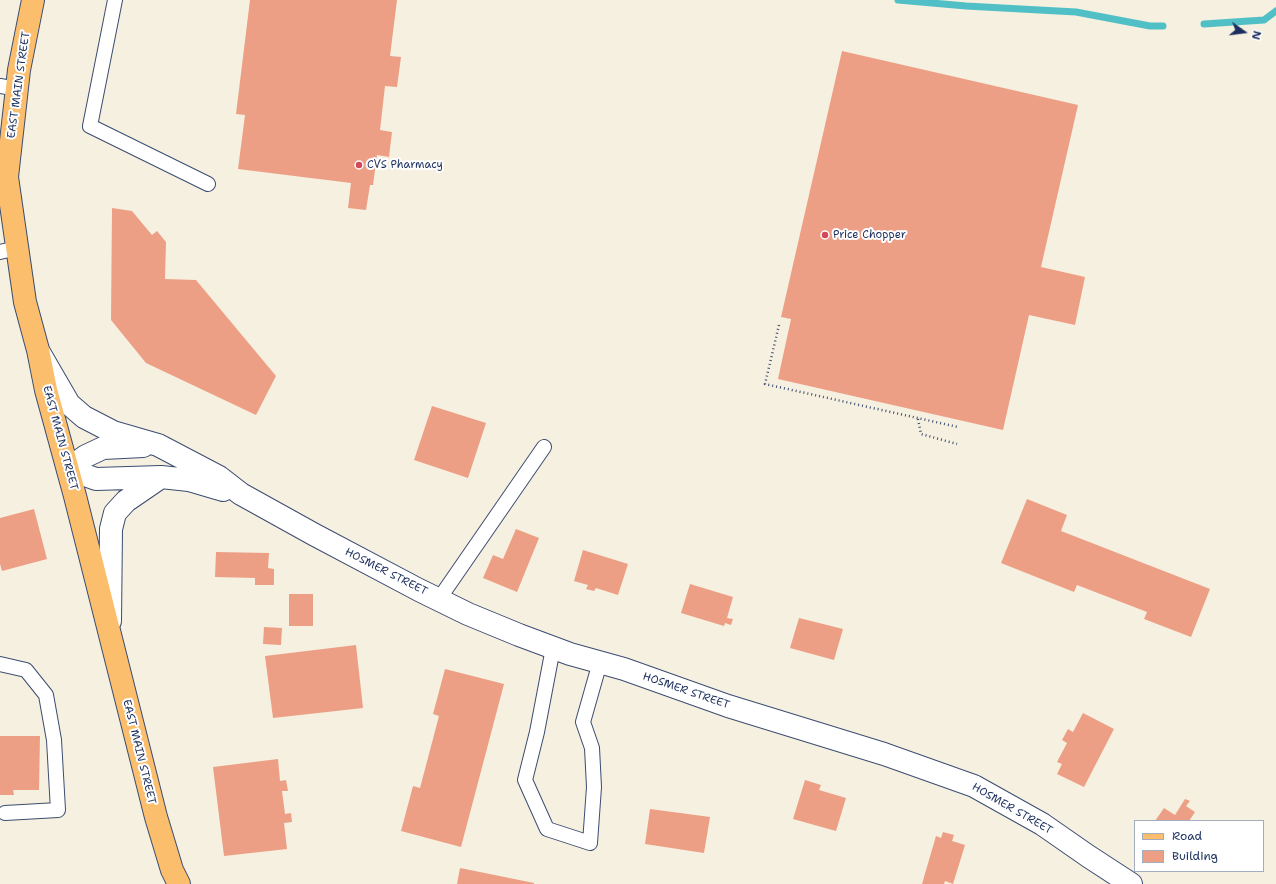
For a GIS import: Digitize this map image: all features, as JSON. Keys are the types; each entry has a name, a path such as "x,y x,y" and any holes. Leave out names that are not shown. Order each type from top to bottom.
{"main road":[{"name":"EAST MAIN STREET","path":"33,0 8,87 7,177 5,196 9,250 38,350 46,390 68,469 156,817 175,879"}],"street":[{"name":"HOSMER STREET","path":"38,350 69,404 84,417 113,432 158,445 219,477 241,494 315,535 439,599 519,636 570,654 624,669 728,706 884,754 974,786 1042,824 1131,884"},
{"path":"68,469 86,456 103,448 158,445"},
{"name":"HOSMER STREET","path":"68,469 96,479 162,477 189,480 241,494"},
{"path":"110,638 111,529 115,513 126,501 162,477"}],"lane":[{"path":"115,0 90,126 208,184"},
{"path":"439,599 544,447"},
{"path":"553,648 537,732 525,780 547,829 590,843 594,787 592,748 583,722 600,662"},
{"path":"0,664 26,670 46,695 54,740 58,810 5,813"}],"path":[{"path":"779,324 765,384 958,427"},
{"path":"918,419 921,434 957,444"}],"building":[{"path":"250,0 397,0 390,56 401,57 397,87 385,86 380,130 392,132 389,157 377,155 373,185 370,185 366,210 348,208 351,183 238,169 245,115 236,114"},
{"path":"842,51 1078,105 1041,267 1085,277 1075,325 1029,315 1003,430 778,379 791,319 781,317"},
{"path":"112,208 132,211 152,235 157,231 166,242 165,279 196,280 276,376 256,415 146,363 111,320"},
{"path":"432,406 486,423 468,478 414,460"},
{"path":"1027,499 1067,515 1061,531 1210,589 1191,637 1144,619 1147,612 1077,585 1074,592 1001,563"},
{"path":"34,509 47,559 2,571 0,564 0,518"},
{"path":"516,529 539,538 517,592 483,578 493,555 503,559"},
{"path":"583,550 628,564 618,595 596,588 594,591 586,589 588,585 574,581"},
{"path":"216,552 269,553 268,568 274,569 274,585 255,585 255,578 215,577"},
{"path":"690,584 733,597 727,618 733,619 731,625 725,623 724,626 681,613"},
{"path":"289,594 313,594 313,626 289,626"},
{"path":"799,618 843,629 834,660 790,648"},
{"path":"264,627 282,628 281,645 263,644"},
{"path":"356,645 363,708 273,718 265,656"},
{"path":"445,669 504,684 461,847 401,831 413,786 420,788 439,716 433,714"},
{"path":"1083,713 1114,729 1084,787 1057,774 1062,764 1057,762 1067,743 1062,740 1068,729 1073,732"},
{"path":"0,736 40,736 39,790 13,790 14,795 0,795"},
{"path":"278,759 280,781 286,780 288,791 282,791 285,814 291,813 292,822 284,823 287,849 224,856 213,767"},
{"path":"805,780 821,785 819,790 846,798 836,831 793,819"},
{"path":"1185,799 1190,801 1186,806 1195,812 1190,820 1156,820 1164,808 1175,815"},
{"path":"650,809 710,817 704,853 645,844"},
{"path":"943,832 954,835 952,841 965,845 953,884 945,881 944,884 922,884 936,836 941,838"},
{"path":"460,868 534,883 534,884 457,884"}],"waterway":[{"path":"898,0 966,6 1076,12 1150,26 1163,26"},
{"path":"1204,24 1264,20 1276,11"}],"place":[{"name":"CVS Pharmacy","path":"359,165"},
{"name":"Price Chopper","path":"825,235"}]}
